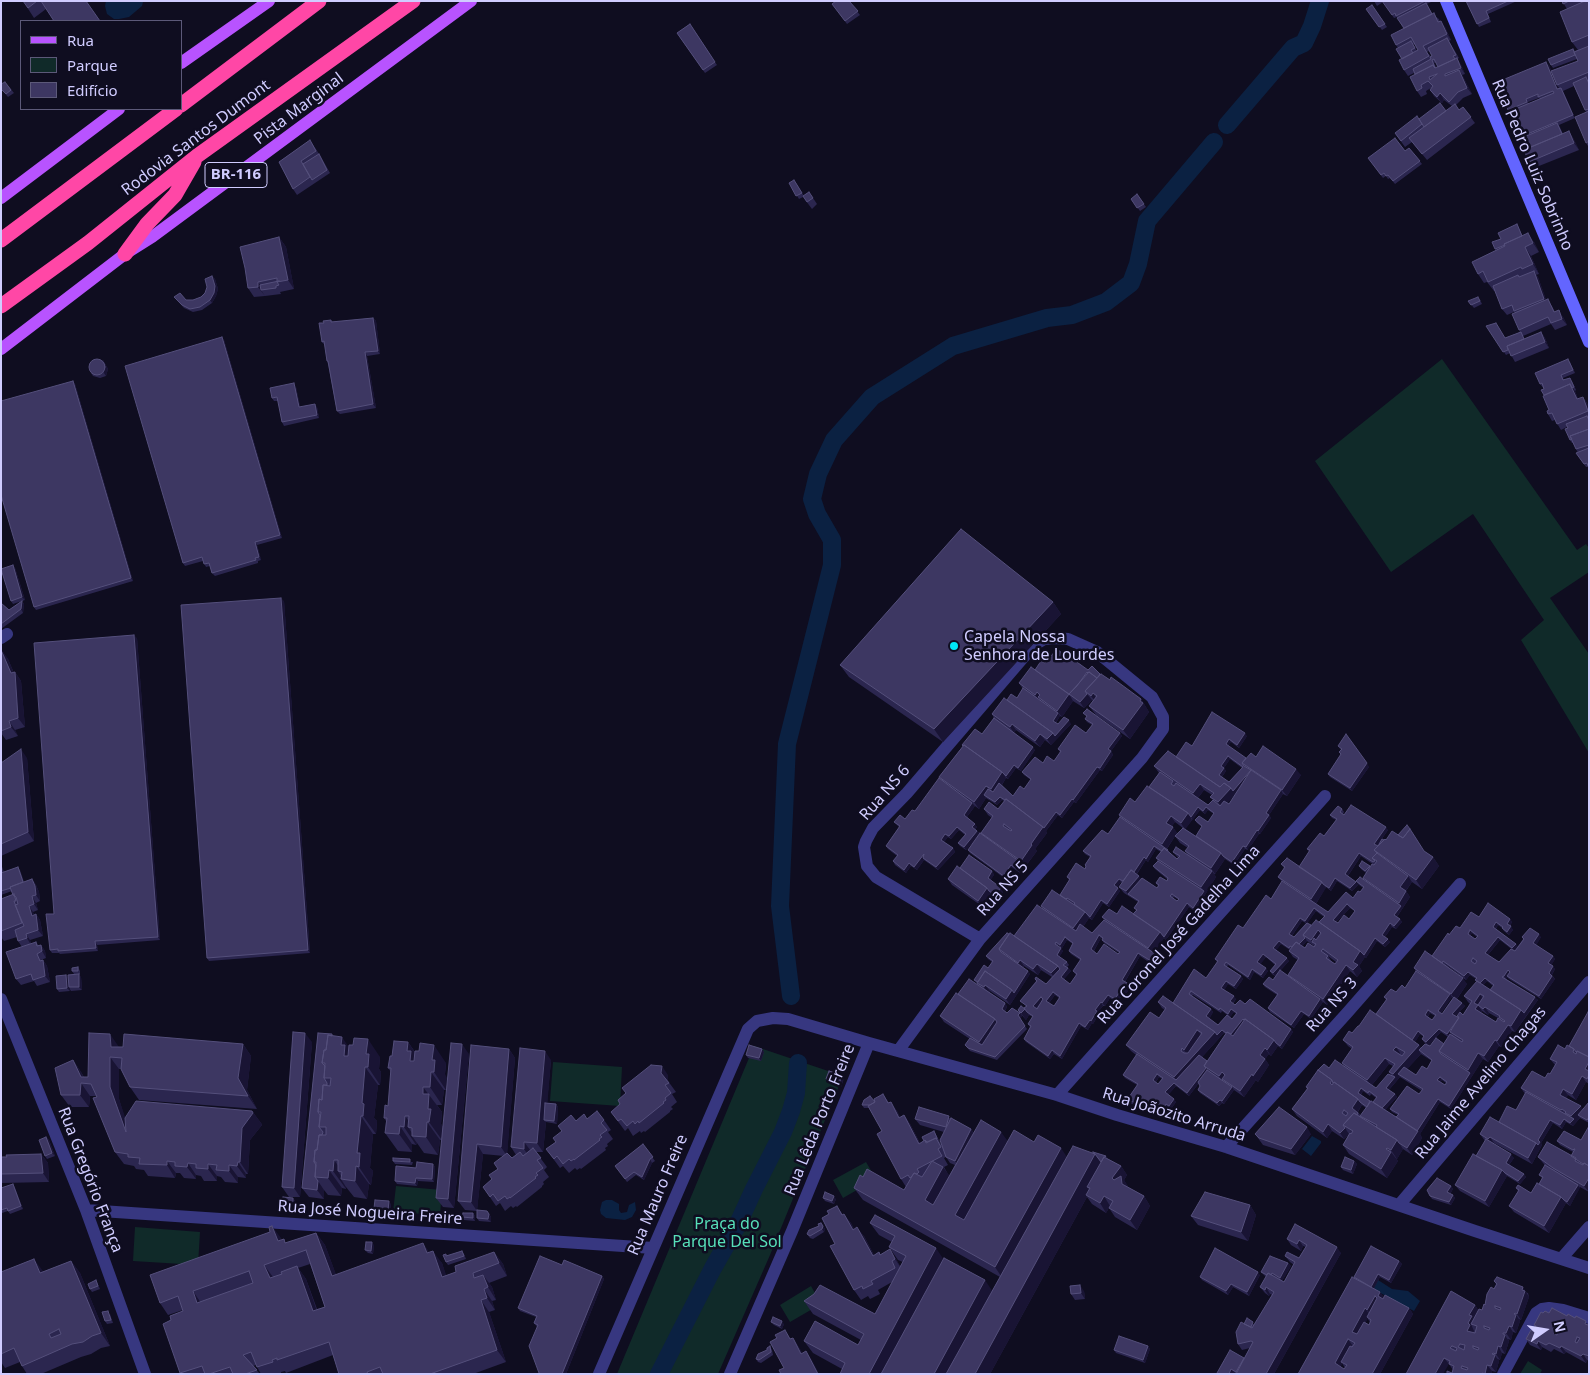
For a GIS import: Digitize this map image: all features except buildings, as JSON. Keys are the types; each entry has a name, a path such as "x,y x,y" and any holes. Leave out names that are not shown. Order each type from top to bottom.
{"highway":[{"path":"182,104 319,1"},
{"name":"Rodovia Santos Dumont","path":"1,306 88,242 197,156 413,1"},
{"path":"1,240 175,110"},
{"path":"125,254 147,224 175,195 197,156"}],"main road":[{"path":"182,62 269,1"},
{"name":"Pista Marginal","path":"1,349 125,254 152,237 471,1"},
{"path":"1,198 118,110"}],"street":[{"name":"Rua Pedro Luiz Sobrinho","path":"1446,1 1589,342"},
{"name":"Rua NS 5","path":"898,1051 980,939 1142,758 1163,729 1162,717 1152,697 1104,657 1068,639 1044,639 1034,645"},
{"name":"Rua NS 6","path":"980,939 876,877 867,866 864,847 873,828 907,792 1034,645"},
{"name":"Rua Coronel José Gadelha Lima","path":"1056,1095 1325,796"},
{"name":"Rua NS 3","path":"1226,1146 1347,1014 1460,884"},
{"name":"Rua Jaime Avelino Chagas","path":"1399,1204 1589,982"},
{"name":"Rua Gregório França","path":"1,999 86,1210 146,1374"},
{"name":"Rua Joãozito Arruda","path":"748,1029 757,1021 773,1018 788,1019 1056,1095 1117,1115 1226,1146 1589,1268"},
{"name":"Rua Mauro Freire","path":"599,1374 748,1029"},
{"name":"Rua Lêda Porto Freire","path":"730,1374 792,1231 869,1043"},
{"name":"Rua José Nogueira Freire","path":"86,1210 653,1248"},
{"path":"1561,1259 1589,1227"},
{"path":"1503,1374 1536,1313 1542,1309 1563,1310 1589,1318"}],"green space":[{"path":"1442,359 1577,550 1586,544 1589,548 1589,572 1550,598 1589,654 1589,753 1521,640 1544,620 1473,514 1391,572 1315,461"},
{"name":"Praça do Parque Del Sol","path":"754,1046 843,1076 770,1255 718,1374 617,1374"},
{"path":"553,1062 622,1067 620,1106 550,1101"},
{"path":"866,1162 876,1179 843,1198 833,1180"},
{"path":"396,1186 442,1190 440,1215 393,1212"},
{"path":"135,1227 200,1232 198,1265 133,1261"},
{"path":"811,1286 821,1304 790,1322 780,1305"},
{"path":"1528,1361 1542,1370 1540,1374 1520,1374"}],"water":[{"path":"106,1 143,2 142,6 129,17 114,19 107,14"},
{"path":"1312,1136 1321,1141 1321,1143 1311,1156 1302,1149"},
{"path":"612,1200 619,1204 621,1213 627,1212 629,1205 635,1202 636,1210 632,1217 625,1220 606,1218 601,1214 600,1210 602,1202"},
{"path":"1378,1280 1392,1289 1408,1291 1420,1301 1414,1311 1373,1289"}],"waterway":[{"path":"1227,125 1293,48 1304,43 1320,1"},
{"path":"791,996 780,906 787,744 832,565 832,540 817,514 812,499 818,474 834,440 872,397 953,346 1047,318 1072,315 1106,302 1131,283 1138,264 1147,221 1214,142"},
{"path":"659,1374 713,1268 737,1226 783,1132 796,1093 798,1063"}],"place":[{"name":"Capela Nossa Senhora de Lourdes","path":"954,646"}]}
